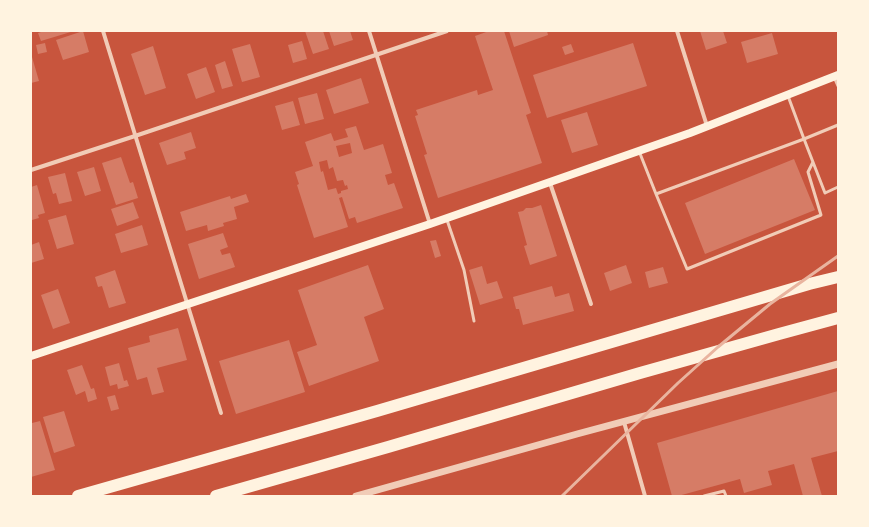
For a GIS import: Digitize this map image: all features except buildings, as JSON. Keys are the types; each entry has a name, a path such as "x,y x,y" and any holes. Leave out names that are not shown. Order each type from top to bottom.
{"highway":[{"path":"78,496 377,411 838,276"},
{"path":"216,496 640,373 838,318"}],"main road":[{"path":"31,356 430,224 639,151 836,76"}],"street":[{"path":"103,31 221,413"},
{"path":"369,31 430,224"},
{"path":"31,170 447,31"},
{"path":"677,31 707,126"},
{"path":"550,182 591,304"},
{"path":"356,496 576,434 838,364"},
{"path":"624,422 645,496"}],"lane":[{"path":"836,76 838,86"},
{"path":"788,95 825,193 838,187"},
{"path":"656,194 838,125"},
{"path":"639,151 687,269 821,215 808,172 813,162"},
{"path":"446,218 464,270 474,321"},
{"path":"704,496 724,491 726,496"}],"railway":[{"path":"562,496 678,383 718,347 770,304 838,256"}]}
